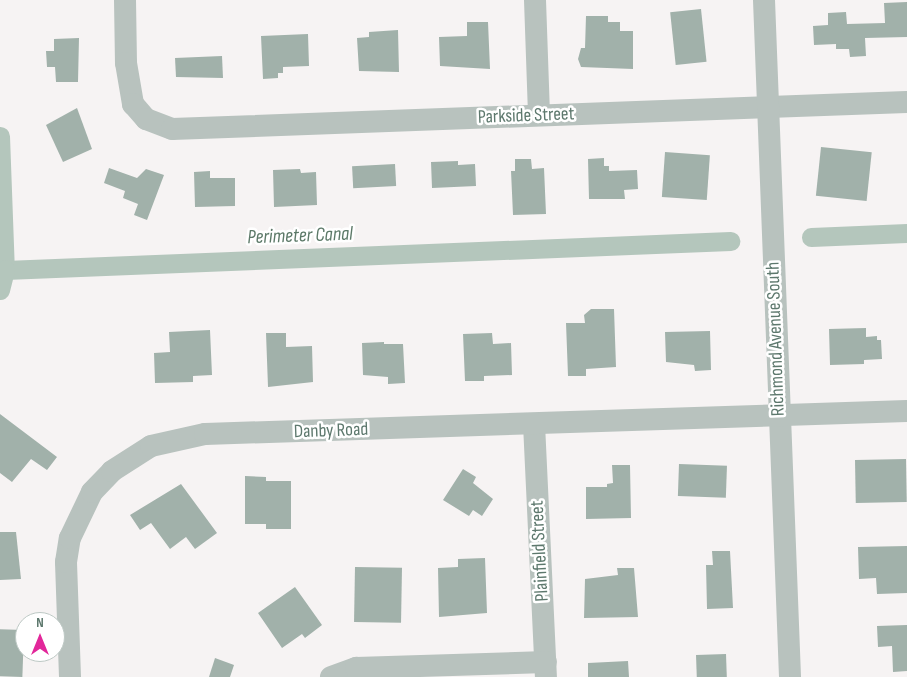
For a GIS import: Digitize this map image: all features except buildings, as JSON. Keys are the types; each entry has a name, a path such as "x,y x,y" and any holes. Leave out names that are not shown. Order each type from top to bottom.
{"street":[{"name":"Parkside Street","path":"125,0 128,83 133,104 146,120 172,129 907,102"},
{"path":"534,0 539,116"},
{"name":"Richmond Avenue South","path":"764,0 778,416 790,677"},
{"name":"Danby Road","path":"70,677 66,562 70,538 92,492 130,457 160,443 205,434 907,411"},
{"name":"Plainfield Street","path":"534,424 546,670"},
{"path":"332,677 356,668 546,670"}],"waterway":[{"name":"Perimeter Canal","path":"0,136 5,270 730,241"},
{"name":"Perimeter Canal","path":"811,237 907,233"},
{"path":"0,290 5,270"}]}
